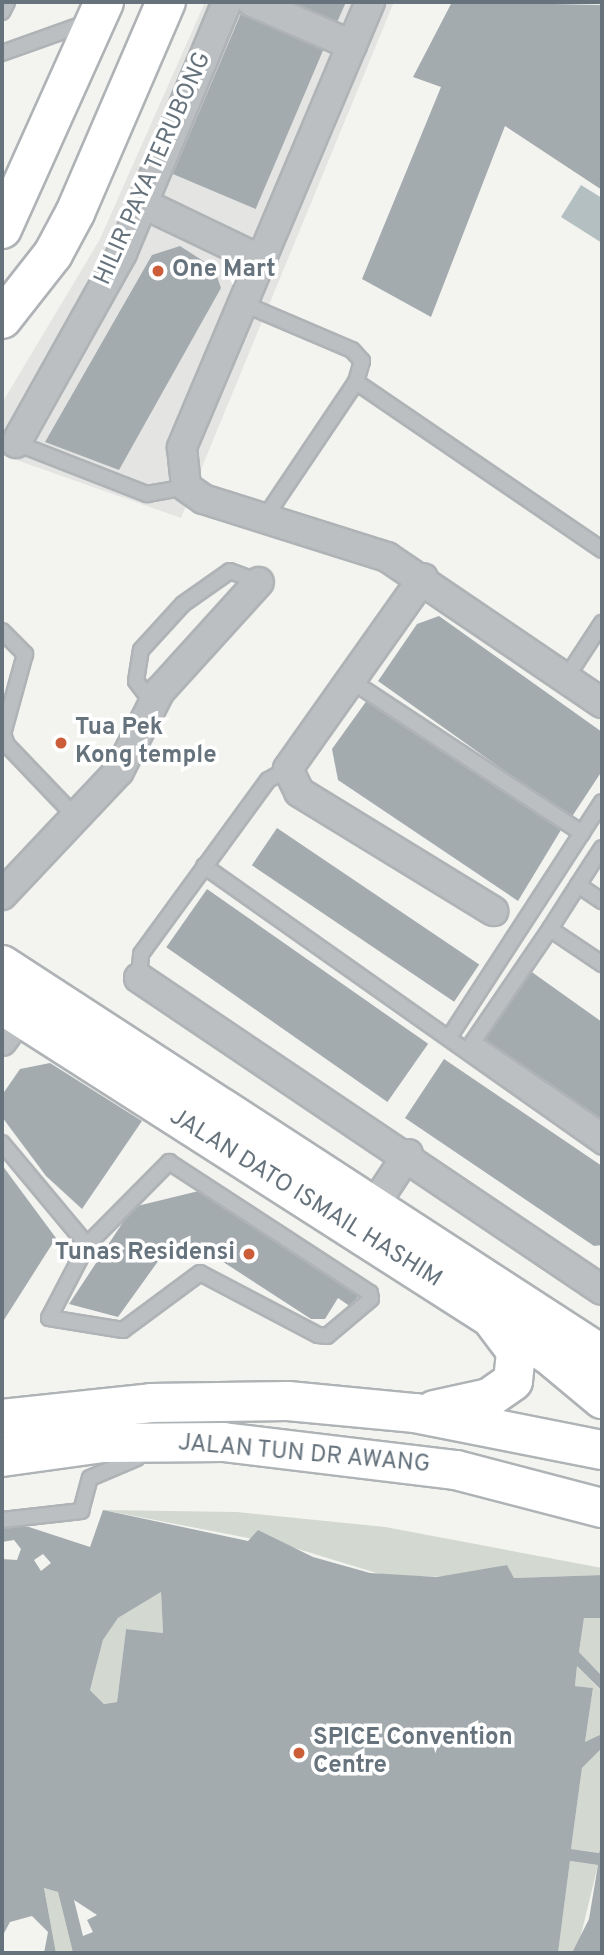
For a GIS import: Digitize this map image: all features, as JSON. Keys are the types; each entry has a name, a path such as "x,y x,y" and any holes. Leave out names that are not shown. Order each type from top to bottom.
{"main road":[{"path":"2,319 75,213 166,2"},
{"path":"2,229 101,10"},
{"name":"JALAN DATO ISMAIL HASHIM","path":"2,965 16,1013 576,1373 602,1399"},
{"name":"JALAN DATO ISMAIL HASHIM","path":"16,1013 375,1204 602,1355"},
{"path":"415,1413 475,1403 513,1381 516,1351 484,1313"},
{"name":"JALAN TUN DR AWANG","path":"2,1419 220,1399 415,1413 602,1450"},
{"name":"JALAN TUN DR AWANG","path":"2,1457 63,1446 223,1442 456,1470 602,1508"}],"street":[{"name":"HILIR PAYA TERUBONG","path":"16,443 144,204 228,2"},
{"path":"252,2 352,45"},
{"path":"370,2 182,448 187,487 264,519 387,557 423,578 602,703"},
{"path":"144,204 261,260"},
{"path":"423,578 289,769 299,792 493,911"},
{"path":"2,895 74,815 119,771 154,705 259,582"},
{"path":"139,978 408,1154 602,1290"},
{"path":"375,1204 408,1154"}],"lane":[{"path":"2,12 7,2"},
{"path":"2,53 101,10"},
{"path":"244,304 352,350 362,361 356,382 264,519"},
{"path":"356,382 602,550"},
{"path":"16,443 146,494 187,487"},
{"path":"154,705 136,681 141,650 183,604 230,571 259,582"},
{"path":"566,678 602,623"},
{"path":"2,631 25,662 3,734 7,745 74,815"},
{"path":"349,680 582,833"},
{"path":"139,978 141,954 204,866 268,780 289,769"},
{"path":"450,1036 602,802"},
{"path":"602,848 473,1042 602,1130"},
{"path":"204,866 450,1036 602,1147"},
{"path":"578,885 602,901"},
{"path":"550,929 602,964"},
{"path":"2,1143 87,1245"},
{"path":"169,1162 179,1164 371,1299 327,1336 318,1335 200,1273 123,1330 49,1318 87,1245 169,1162"},
{"path":"2,1520 81,1511 86,1486 100,1469 135,1458 190,1455 223,1442"}],"shaded area":[{"path":"205,2 394,2 181,518 2,455 2,403 100,239"},
{"path":"581,185 602,198 602,243 561,217"},
{"path":"103,1510 237,1512 385,1527 602,1568 602,1575 514,1578 507,1565 450,1577 383,1575 285,1545"},
{"path":"161,1592 163,1633 126,1629 117,1702 104,1704 90,1690 103,1640 118,1618"},
{"path":"584,1618 602,1618 602,1676 579,1652"},
{"path":"577,1666 602,1692 602,1734 592,1743 585,1742 593,1688 575,1686"},
{"path":"602,1748 600,1853 571,1849 582,1768"},
{"path":"570,1861 598,1865 579,1943 572,1953 558,1953"},
{"path":"44,1888 58,1892 73,1953 56,1953"}],"building":[{"path":"278,2 346,2 335,27"},
{"path":"452,2 602,5 602,190 505,126 431,317 362,279 441,87 413,77"},
{"path":"242,11 325,46 256,209 173,174"},
{"path":"180,246 214,268 221,288 119,470 45,442 152,255"},
{"path":"439,616 602,732 602,771 571,818 378,681 417,624"},
{"path":"370,696 561,830 518,901 338,780 332,749"},
{"path":"277,828 479,964 454,1002 252,865"},
{"path":"207,889 428,1044 387,1102 166,947"},
{"path":"529,970 602,1022 602,1124 481,1038"},
{"path":"444,1059 602,1166 602,1245 594,1246 405,1118"},
{"path":"50,1063 142,1121 82,1209 46,1176 2,1117 2,1095 20,1069"},
{"path":"2,1165 56,1238 2,1323"},
{"name":"Tunas Residensi","path":"211,1188 362,1290 351,1307 338,1298 325,1319 311,1319 214,1256 164,1253 118,1317 69,1304 133,1207"},
{"name":"SPICE Convention Centre","path":"103,1510 248,1541 258,1530 313,1557 370,1573 437,1577 507,1565 514,1578 602,1575 602,1618 584,1618 579,1652 602,1676 602,1691 577,1666 575,1686 593,1688 585,1742 602,1734 602,1748 582,1768 571,1849 599,1853 602,1845 602,1953 572,1953 589,1919 598,1865 570,1861 558,1953 73,1953 58,1892 44,1888 56,1953 44,1953 48,1932 32,1916 10,1922 2,1937 2,1559 17,1560 21,1549 14,1540 2,1542 2,1526 29,1527 90,1547","holes":["43,1554 51,1563 41,1571 34,1560","161,1592 163,1633 126,1629 117,1702 104,1704 90,1690 103,1640 118,1618","74,1900 97,1915 87,1920 93,1932 83,1936"]}],"place":[{"name":"One Mart","path":"158,271"},
{"name":"Tua Pek Kong temple","path":"61,743"},
{"name":"Tunas Residensi","path":"249,1254"},
{"name":"SPICE Convention Centre","path":"299,1753"}]}
